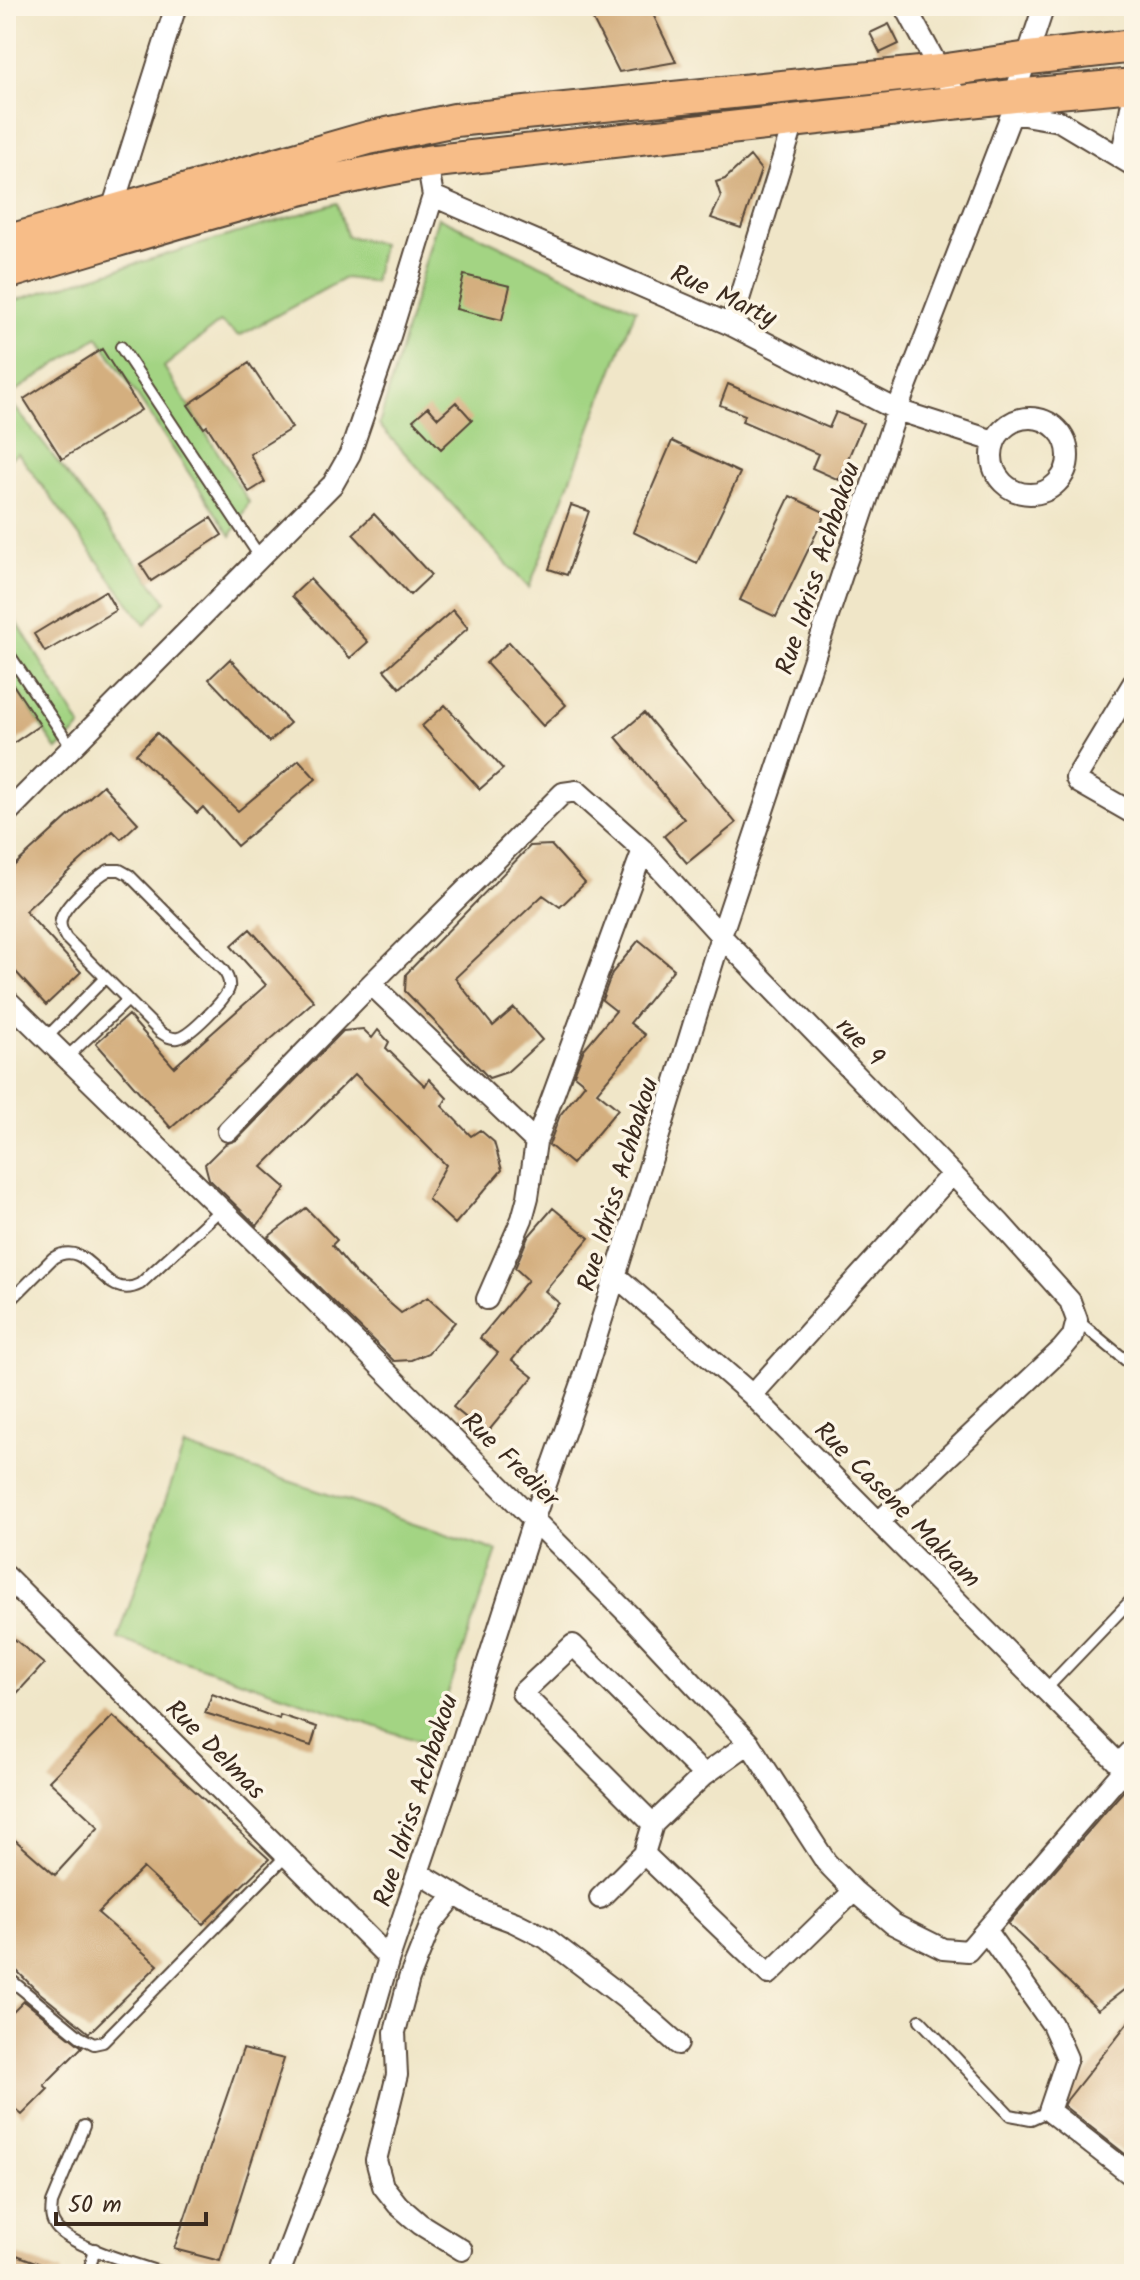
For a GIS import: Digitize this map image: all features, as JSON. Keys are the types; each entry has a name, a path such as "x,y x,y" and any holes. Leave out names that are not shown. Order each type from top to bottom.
{"main road":[{"path":"6,273 109,228 368,138 455,120 940,71 1134,46"},
{"path":"6,242 109,228 427,162 961,102 1013,104 1134,85"}],"street":[{"path":"109,228 176,6"},
{"path":"905,6 940,71 961,102"},
{"name":"Rue Idriss Achbakou","path":"279,2274 358,2065 389,1958 534,1518 582,1383 721,936 897,410 1013,104 1044,6"},
{"path":"1013,104 1059,121 1128,162 1134,92"},
{"path":"731,325 794,122"},
{"path":"6,814 333,484 350,454 433,196 427,162"},
{"name":"Rue Marty","path":"433,196 731,325 897,410 994,441"},
{"path":"1134,682 1076,778 1134,814"},
{"name":"rue 9","path":"371,984 563,793 577,791 643,850 721,936 952,1174 1070,1301 1077,1320"},
{"path":"487,1299 522,1219 536,1142 643,850"},
{"path":"228,1131 371,984 536,1142"},
{"name":"Rue Fredier","path":"6,999 534,1518 749,1743 826,1862 854,1891 893,1924 943,1949 968,1951 986,1931"},
{"path":"752,1395 952,1174"},
{"name":"Rue Casene Makram","path":"616,1276 752,1395 1125,1770"},
{"path":"879,1522 1062,1349 1073,1336 1077,1320"},
{"name":"Rue Delmas","path":"6,1576 389,1958"},
{"path":"653,1824 522,1693 573,1645 704,1775"},
{"path":"600,1898 644,1854 653,1824 704,1775 749,1743"},
{"path":"1125,1770 986,1931 1035,1998 1064,2047 1067,2065 1049,2111 1134,2177"},
{"path":"644,1854 769,1974 854,1891"},
{"path":"419,1873 454,1896 546,1938 635,2006 678,2044"},
{"path":"454,1896 431,1924 409,1979 395,2032 397,2075 376,2160 383,2186 398,2205 420,2224 462,2250"}],"lane":[{"path":"121,347 260,557"},
{"path":"6,650 72,748"},
{"path":"109,870 120,870 129,875 223,970 229,979 229,990 189,1032 180,1038 169,1037 160,1032 105,978 66,938 61,929 61,918 66,908 100,875 109,870"},
{"path":"46,1038 105,978"},
{"path":"66,1058 128,1000"},
{"path":"6,1305 53,1258 62,1253 73,1252 82,1257 121,1289 140,1284 221,1209"},
{"path":"1077,1320 1134,1367"},
{"path":"1045,1690 1134,1597"},
{"path":"1125,1770 1134,1741"},
{"path":"6,1976 80,2037 94,2044 103,2042 286,1856"},
{"path":"920,2020 1010,2115 1031,2119 1049,2111"},
{"path":"84,2126 52,2203 51,2217 57,2229 95,2249 166,2274"},
{"path":"88,2274 95,2249"}],"green space":[{"path":"337,203 347,236 382,244 374,282 345,278 239,336 220,322 164,367 249,502 231,536 98,337 7,397 166,601 145,625 18,453 6,461 6,303"},
{"path":"438,217 636,309 529,588 379,425"},
{"path":"6,604 81,727 57,750 6,674"},
{"path":"184,1446 497,1551 430,1745 118,1639"}],"building":[{"path":"586,6 649,6 676,62 619,72"},
{"path":"889,24 899,44 880,53 870,33"},
{"path":"750,156 761,170 741,228 711,218 721,197 716,182 725,179"},
{"path":"464,275 510,286 502,320 456,309"},
{"path":"102,349 141,410 62,459 24,399"},
{"path":"249,363 292,428 250,454 265,482 249,492 207,426 204,428 188,405"},
{"path":"728,384 829,428 836,412 863,423 839,480 812,468 818,454 742,421 745,415 720,405"},
{"path":"456,402 472,420 441,449 413,420 428,407 438,418"},
{"path":"672,441 740,473 697,563 633,532"},
{"path":"790,496 826,513 776,617 740,600"},
{"path":"571,505 589,511 567,575 549,569"},
{"path":"374,514 431,575 410,595 353,534"},
{"path":"211,518 222,535 151,581 140,564"},
{"path":"310,579 368,642 350,658 292,596"},
{"path":"105,591 116,610 45,652 34,634"},
{"path":"453,610 468,628 400,688 384,670"},
{"path":"509,642 566,705 543,726 486,663"},
{"path":"230,659 290,723 269,742 209,679"},
{"path":"6,674 40,725 6,748"},
{"path":"445,705 503,769 480,789 422,726"},
{"path":"644,713 736,823 687,863 664,836 684,819 616,737"},
{"path":"157,733 238,811 299,760 316,779 237,846 203,807 197,813 136,754"},
{"path":"103,785 138,823 121,839 113,831 25,911 81,972 46,1005 6,961 6,873"},
{"path":"551,845 585,883 560,907 543,895 455,978 493,1026 514,1008 542,1040 507,1072 489,1078 405,991 406,974 530,846"},
{"path":"250,929 314,1001 171,1128 96,1043 128,1015 174,1067 266,985 231,946"},
{"path":"639,940 674,969 630,1023 645,1035 597,1092 618,1109 572,1164 549,1145 560,1115 585,1084 574,1075 584,1049 616,1011 602,1000 612,973"},
{"path":"363,1029 372,1038 378,1030 389,1042 386,1048 425,1086 429,1079 447,1098 442,1106 471,1136 480,1130 494,1142 502,1170 455,1224 428,1199 446,1165 355,1074 262,1167 286,1188 257,1226 209,1179 205,1164 225,1144 237,1140 343,1031"},
{"path":"306,1208 337,1240 332,1245 355,1273 401,1313 428,1297 455,1322 428,1353 411,1360 394,1361 268,1237"},
{"path":"553,1208 589,1238 545,1291 559,1303 512,1360 533,1377 486,1434 453,1407 498,1353 480,1338 528,1280 515,1268 528,1237"},
{"path":"6,1632 44,1664 6,1705"},
{"path":"212,1694 279,1719 280,1715 317,1727 311,1746 205,1713"},
{"path":"113,1716 269,1859 203,1924 143,1868 98,1913 158,1965 89,2033 35,1989 6,1960 6,1832 55,1875 99,1827 49,1781"},
{"path":"1125,1789 1134,1798 1134,1982 1098,2010 1008,1924"},
{"path":"24,2001 82,2047 44,2085 48,2089 22,2115 6,2101 6,2019"},
{"path":"1134,2015 1134,2161 1064,2106"},
{"path":"243,2049 284,2059 220,2261 174,2249"},
{"path":"6,2251 62,2272 62,2274 6,2274"}]}
